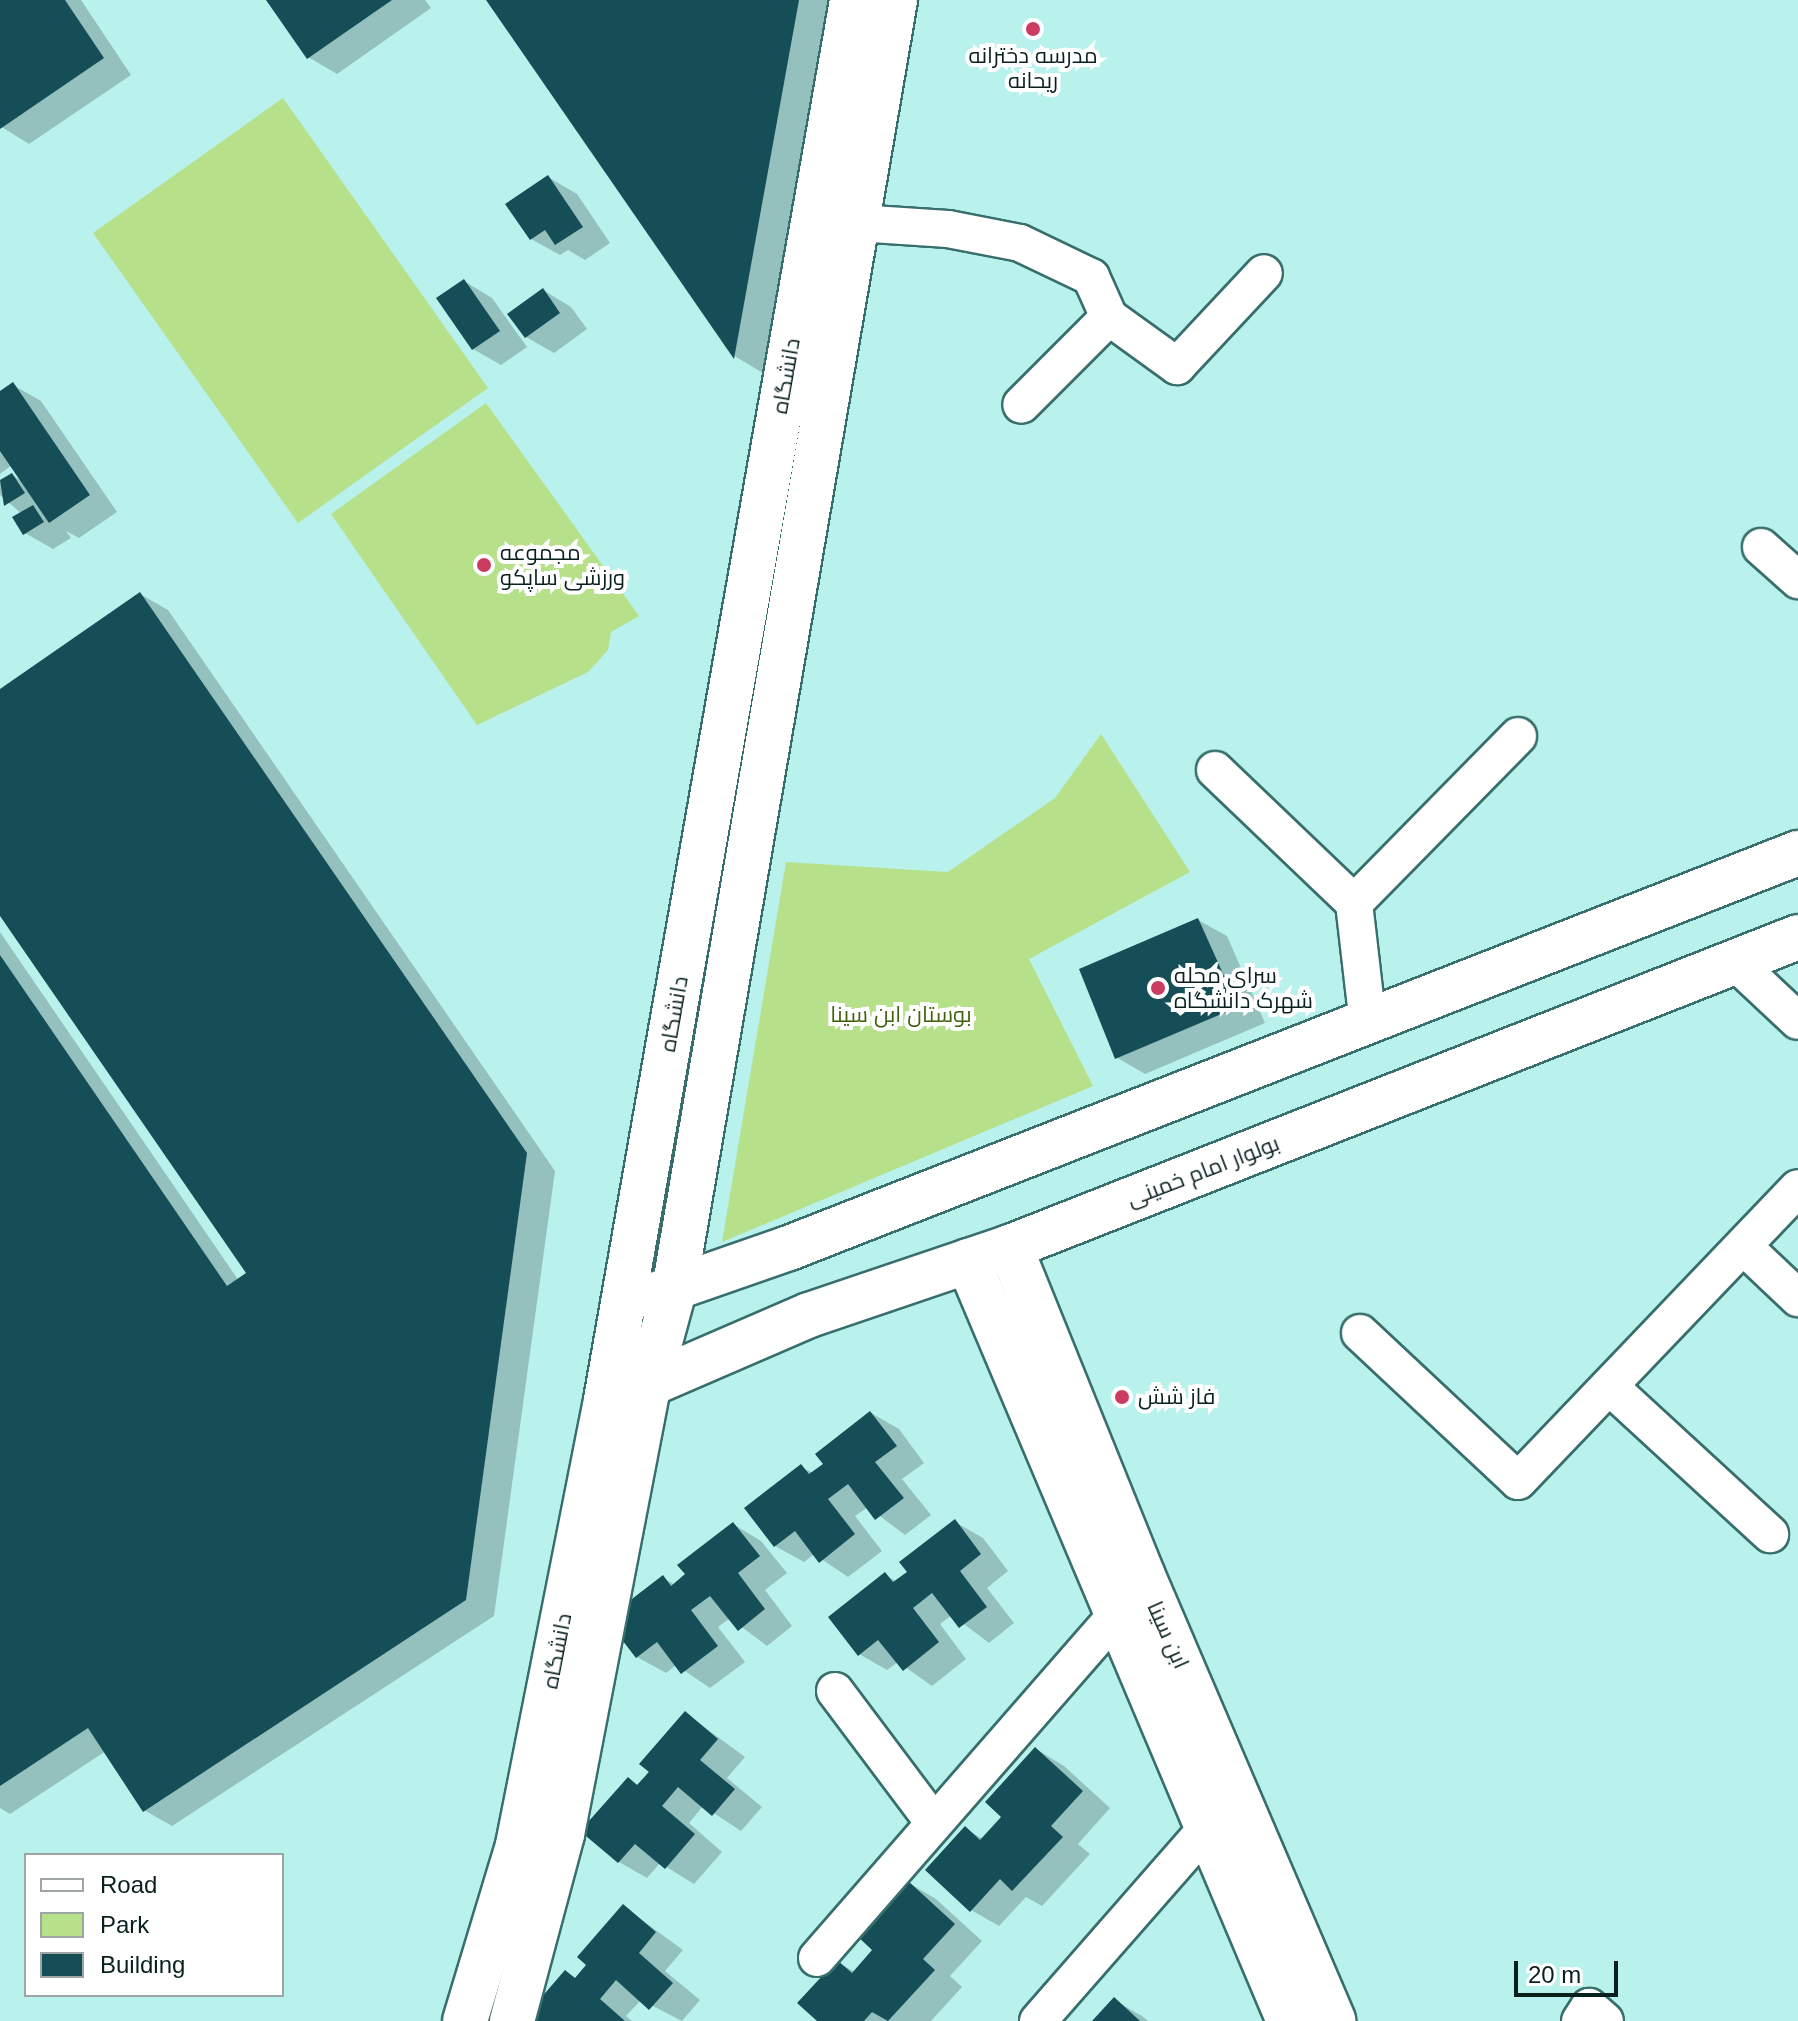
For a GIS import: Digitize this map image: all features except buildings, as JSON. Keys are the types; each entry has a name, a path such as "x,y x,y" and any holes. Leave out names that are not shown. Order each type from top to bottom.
{"street":[{"name":"دانشگاه","path":"465,2021 518,1845 606,1400 852,0"},
{"name":"دانشگاه","path":"512,2021 562,1834 648,1386 674,1290 895,0"},
{"path":"857,223 948,229 1020,243 1091,277 1109,317 1177,366 1264,273"},
{"path":"1021,405 1109,317"},
{"path":"1761,547 1798,580"},
{"path":"1354,903 1518,736"},
{"path":"1215,770 1354,903 1368,1024"},
{"path":"623,1304 674,1290 1368,1024 1798,853"},
{"name":"بولوار امام خمینی","path":"606,1400 648,1386 809,1315 1010,1247 1798,937"},
{"path":"1735,962 1798,1021"},
{"path":"1360,1333 1518,1481 1798,1188"},
{"path":"1743,1246 1798,1298"},
{"name":"ابن سینا","path":"1010,1247 1142,1574 1334,2021"},
{"name":"ابن سینا","path":"968,1261 1289,2021"},
{"path":"1609,1386 1770,1534"},
{"path":"817,1958 1117,1614"},
{"path":"835,1691 934,1823"},
{"path":"1038,2021 1207,1828"},
{"path":"1580,2021 1589,2007 1605,2021"}],"green space":[{"path":"283,98 488,388 298,523 93,233"},
{"name":"مجموعه ورزشی ساپکو","path":"486,403 639,616 611,632 608,650 588,672 477,725 331,514"},
{"name":"بوستان ابن سینا","path":"1101,734 1190,872 1029,959 1093,1086 722,1242 786,862 948,872 1055,798"}],"place":[{"name":"مدرسه دخترانه ریحانه","path":"1033,29"},
{"name":"مجموعه ورزشی ساپکو","path":"484,565"},
{"name":"سرای محله شهرک دانشگاه","path":"1158,988"},
{"name":"فاز شش","path":"1122,1397"}]}
